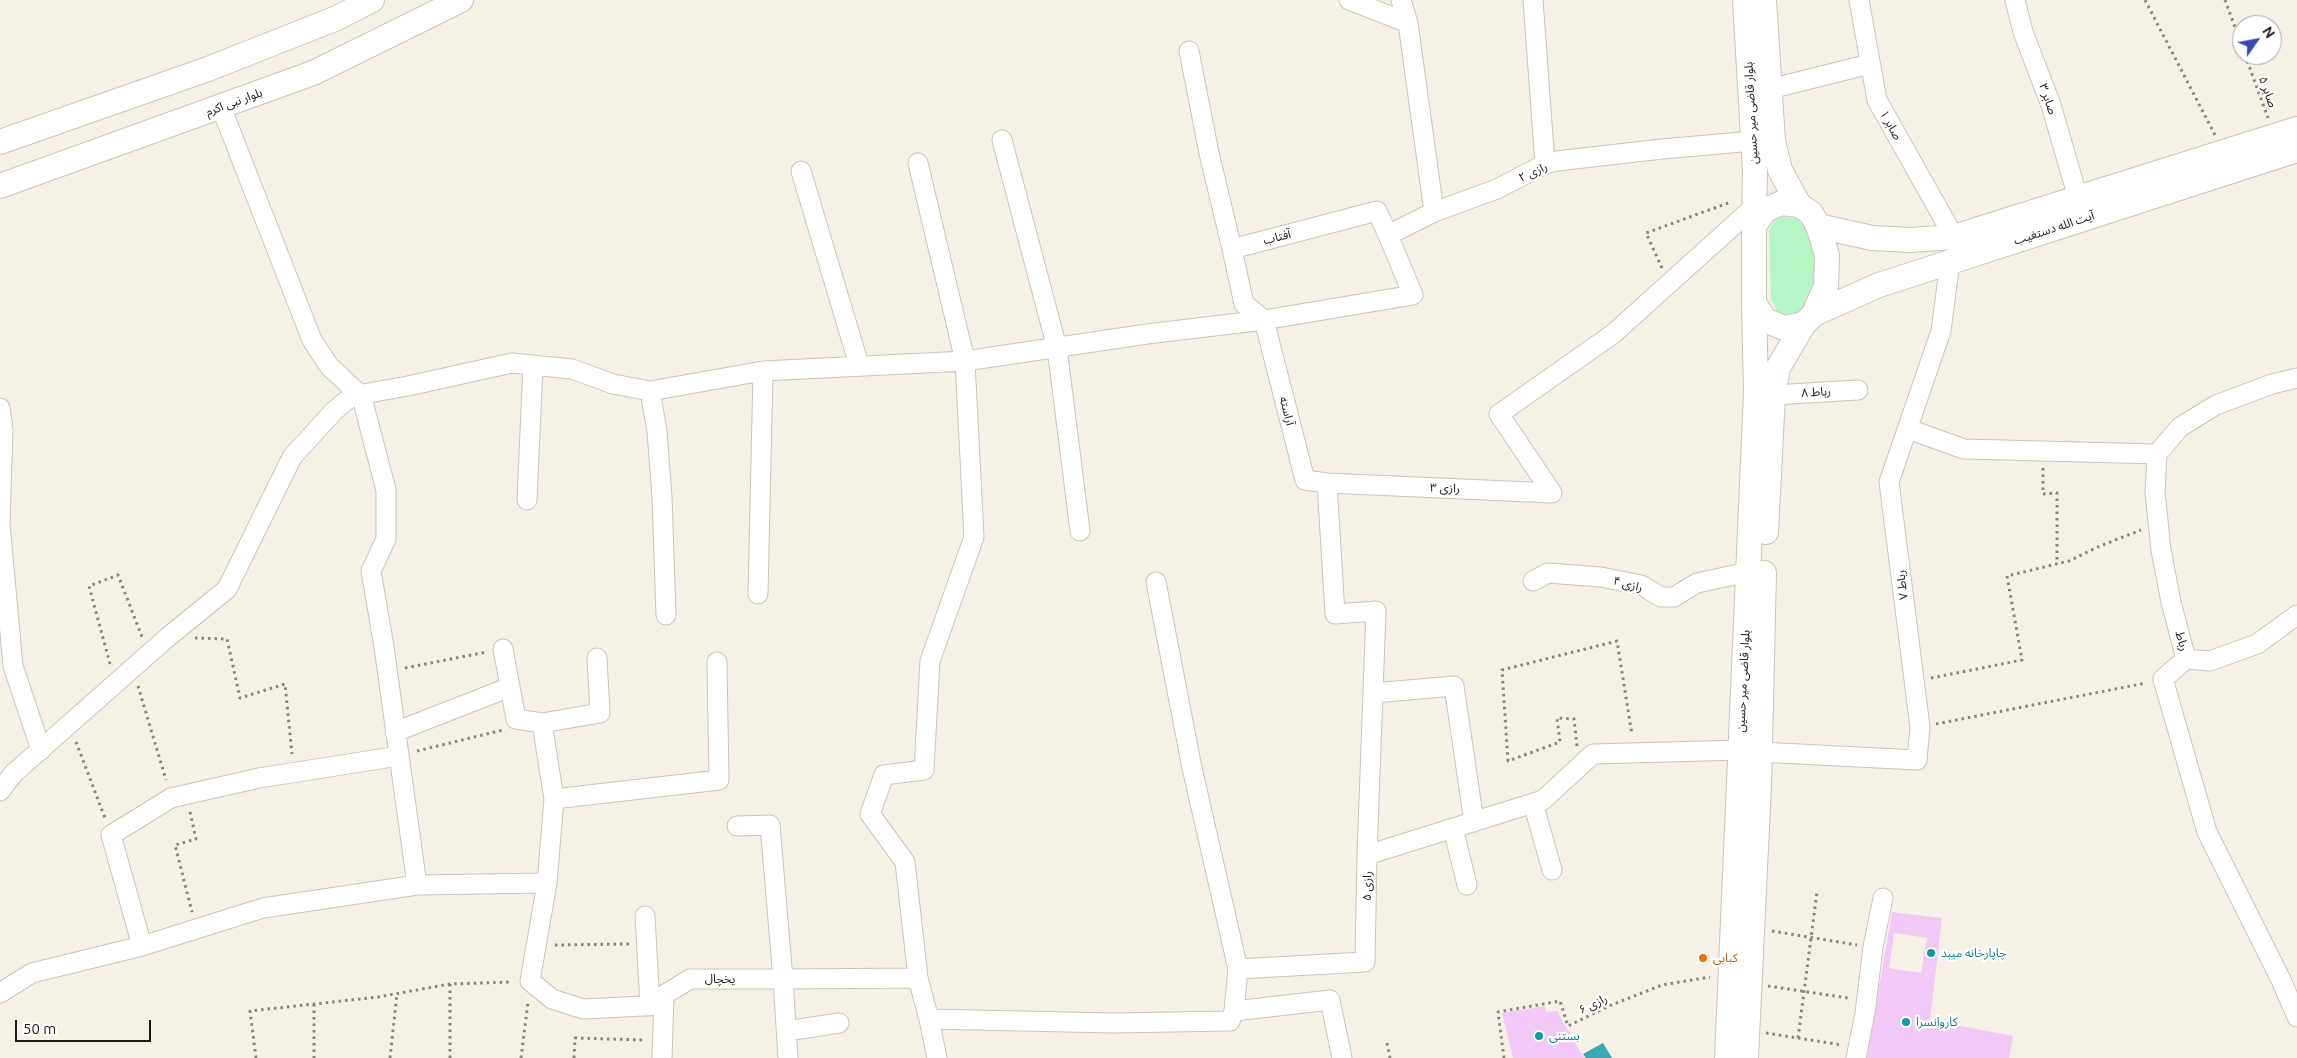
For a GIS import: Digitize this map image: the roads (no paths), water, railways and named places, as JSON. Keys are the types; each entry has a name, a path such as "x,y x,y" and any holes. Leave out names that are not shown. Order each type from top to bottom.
{"main road":[{"path":"0,142 208,69 336,18 372,0"},
{"name":"بلوار نبی اکرم","path":"0,186 313,73 461,0"},
{"name":"بلوار قاضی میر حسین","path":"1745,0 1755,208 1754,303 1756,392 1748,572 1750,751 1746,1058"},
{"name":"بلوار قاضی میر حسین","path":"1727,1058 1730,974 1764,569 1773,395 1778,368 1809,319 1826,286 1827,255 1818,226 1811,213 1799,205 1780,170 1773,141 1764,0"},
{"name":"آیت الله دستغیب","path":"1818,226 1872,238 1911,240 1954,238 2286,132"},
{"name":"آیت الله دستغیب","path":"1754,303 1765,320 1784,328 1809,319 1879,285 2297,150"},
{"path":"1755,208 1764,210 1781,203 1799,205"}],"street":[{"path":"1349,0 1408,23"},
{"path":"1401,0 1408,23 1434,212"},
{"path":"1533,0 1545,164"},
{"name":"صابر ۱","path":"1859,0 1877,100 1954,238"},
{"name":"صابر ۳","path":"2015,0 2023,32 2051,105 2078,198"},
{"path":"1189,51 1209,153 1244,304 1264,320"},
{"path":"1770,90 1870,64"},
{"path":"221,107 312,340 329,366 359,394 386,490 386,539 371,571 417,885"},
{"path":"1002,140 1056,348 1080,531"},
{"name":"رازی ۲","path":"1388,234 1434,212 1497,189 1545,164 1662,149 1753,141"},
{"path":"918,163 965,361 974,537 930,661 924,770 884,775 870,814 906,862 918,978 937,1058"},
{"path":"801,171 859,365"},
{"name":"رازی ۳","path":"1327,483 1552,493 1499,414 1613,334 1755,208"},
{"name":"آفتاب","path":"1232,249 1378,211 1388,234"},
{"path":"0,791 14,773 132,668 227,589 292,457 334,411 352,396 512,363 572,370 613,384 650,391 763,371 965,361 1147,334 1264,320 1413,295 1388,234"},
{"name":"رباط ۷","path":"1750,751 1917,760 1920,726 1889,482 1941,332 1950,262"},
{"name":"آراسته","path":"1264,320 1305,480 1327,483"},
{"path":"527,500 533,365"},
{"path":"758,594 763,371"},
{"path":"1908,428 1964,449 2157,454 2180,427 2216,405 2272,384 2297,378"},
{"name":"رباط ۸","path":"1773,395 1858,390"},
{"path":"650,391 657,431 662,496 666,615"},
{"path":"0,408 3,429 0,524 13,666 41,750"},
{"name":"رباط","path":"2157,454 2155,492 2158,523 2171,602 2186,659 2163,679 2191,770 2207,832 2282,980 2297,1017"},
{"path":"1327,483 1335,614 1376,611 1367,855"},
{"name":"رازی ۴","path":"1533,581 1548,573 1601,577 1641,585 1661,597 1674,597 1697,583 1748,572"},
{"path":"929,1019 1114,1023 1230,1021 1234,1010 1238,969 1192,768 1156,582"},
{"path":"2186,659 2210,661 2257,644 2297,615"},
{"path":"503,649 516,719 539,722 600,713 597,658"},
{"path":"554,799 719,780 717,662"},
{"path":"1373,693 1454,686 1474,822"},
{"path":"396,732 510,687"},
{"path":"539,722 554,799 547,883 530,981 552,999 583,1009 657,1006"},
{"name":"رازی ۵","path":"1238,969 1365,962 1367,855 1543,800 1593,754 1750,751"},
{"path":"142,946 112,835 179,796 259,778 399,756"},
{"path":"1533,803 1552,870"},
{"path":"737,826 770,825 788,1058"},
{"path":"1453,828 1467,885"},
{"path":"0,993 32,974 142,946 263,908 417,885 547,883"},
{"path":"1851,1052 1865,1013 1872,947 1883,898"},
{"path":"645,916 662,1049"},
{"name":"یخچال","path":"657,1006 664,995 690,979 918,978"},
{"path":"1234,1010 1330,1000 1342,1058"},
{"path":"786,1031 839,1022"}],"water":[{"path":"1603,1043 1612,1058 1586,1058 1583,1054"}],"place":[{"name":"چاپارخانه میبد","path":"1931,953"},
{"name":"کبابی","path":"1703,958"},
{"name":"کاروانسرا","path":"1906,1022"},
{"name":"بستنی","path":"1539,1036"}]}
